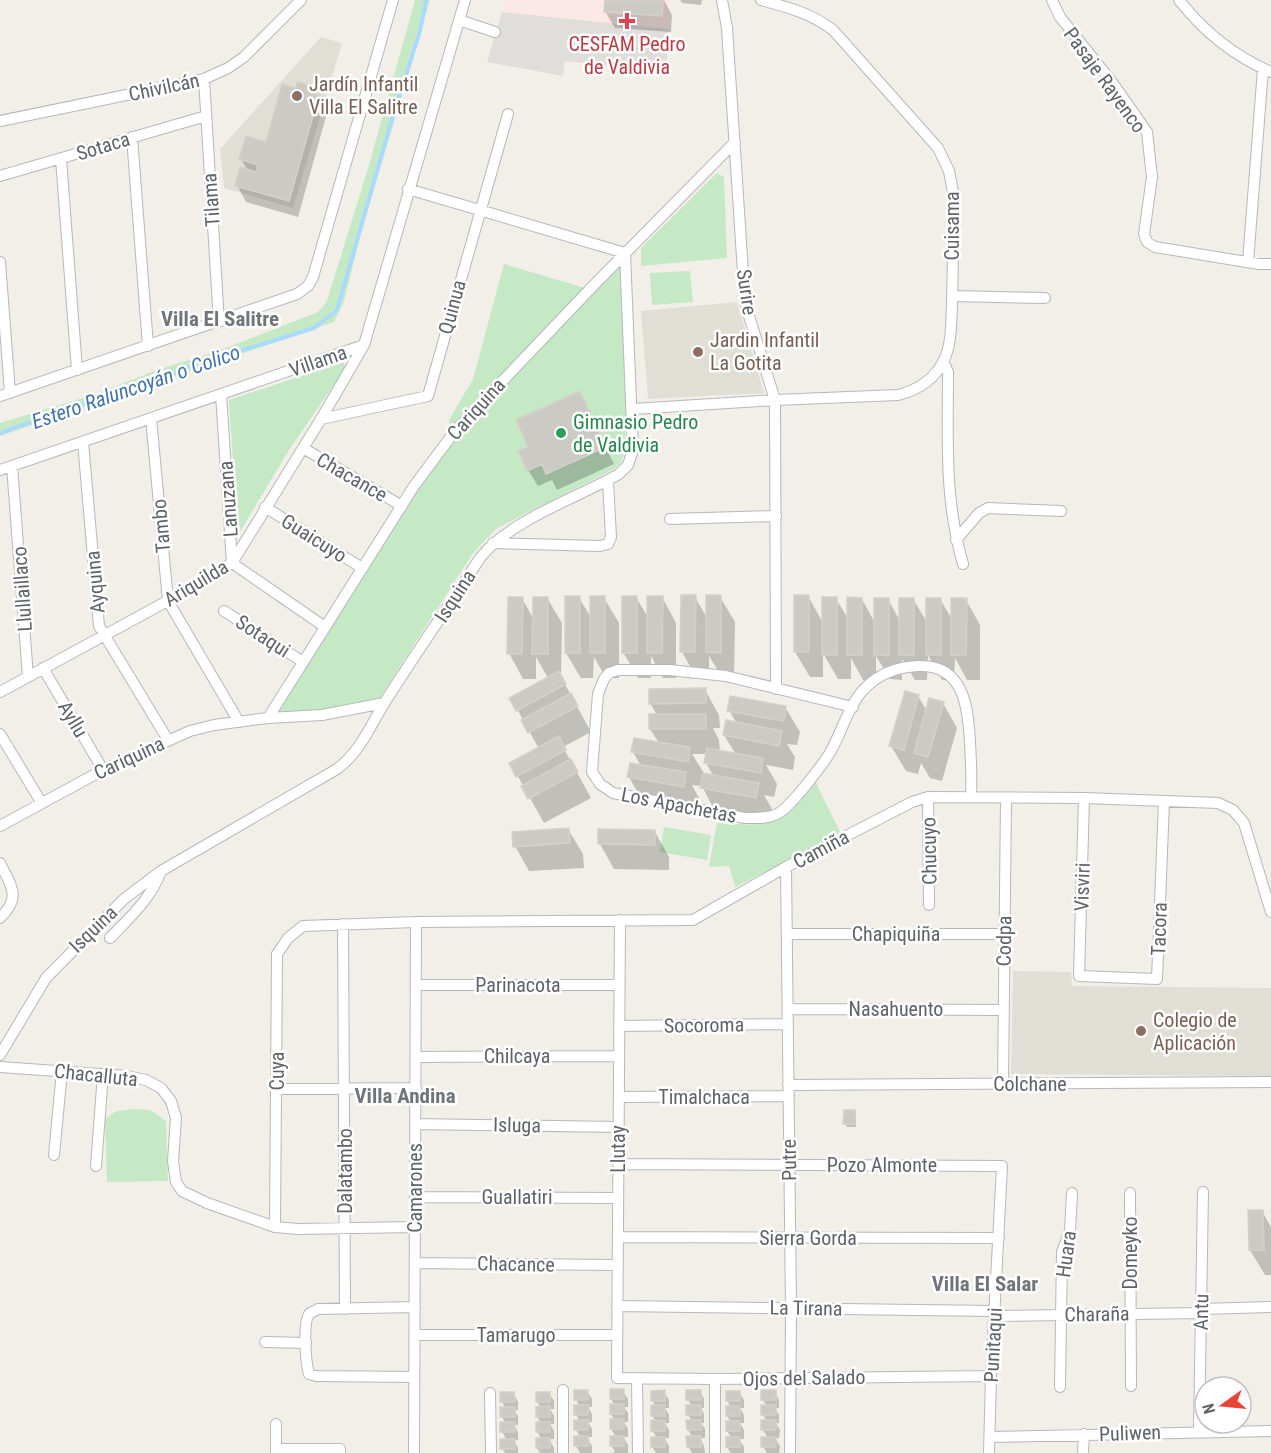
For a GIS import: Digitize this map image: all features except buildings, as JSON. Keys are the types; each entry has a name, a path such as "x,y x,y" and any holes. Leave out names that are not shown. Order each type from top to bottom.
{"street":[{"name":"Chivilcán","path":"0,121 204,79 228,68 244,57 301,0"},
{"path":"0,262 5,394 219,322 303,291 311,282 393,0"},
{"name":"Villama","path":"0,470 364,345 465,0"},
{"name":"Surire","path":"723,0 727,19 746,303 776,400 776,689"},
{"name":"Cuisama","path":"633,409 898,395 925,383 943,361 950,343 954,197 949,171 938,148 833,30 796,9 761,0"},
{"name":"Pasaje Rayenco","path":"1052,0 1060,17 1112,82 1147,132 1152,177 1144,234 1147,242 1155,247 1248,261"},
{"path":"1179,0 1200,26 1233,53 1267,71 1248,261 1271,264"},
{"path":"459,20 495,32"},
{"name":"Tilama","path":"204,79 219,322"},
{"name":"Quinua","path":"321,418 428,396 508,114"},
{"name":"Sotaca","path":"0,176 206,116"},
{"path":"132,137 148,346"},
{"name":"Cariquina","path":"268,717 426,468 455,430 735,142"},
{"path":"61,159 77,370"},
{"path":"408,189 625,253"},
{"name":"Isquina","path":"0,1055 46,978 124,899 161,871 337,769 353,755 480,558 493,543 514,528 608,481 624,470 632,458 633,409 625,298 625,253"},
{"path":"952,296 1045,298"},
{"name":"Ariquilda","path":"0,692 103,634 168,601 232,563 364,345"},
{"path":"943,361 948,372 948,491 956,540 963,564"},
{"name":"Lanuzana","path":"221,394 232,563 325,627"},
{"name":"Tambo","path":"151,418 168,601 239,722"},
{"name":"Ayquina","path":"83,442 99,626 168,740"},
{"name":"Chacance","path":"303,448 402,506"},
{"name":"Llullaillaco","path":"12,466 28,676"},
{"path":"493,543 600,546 608,544 611,537 608,481"},
{"name":"Guaicuyo","path":"265,507 362,568"},
{"path":"956,540 979,513 988,508 1061,511"},
{"path":"670,519 776,516"},
{"name":"Sotaqui","path":"224,611 303,662"},
{"name":"Los Apachetas","path":"853,707 743,679 685,671 618,670 609,674 598,694 592,772 600,784 613,793 745,818 777,814 789,806 831,751 864,688 890,671 922,666 946,674 960,687 967,705 972,775 971,797"},
{"name":"Ayllu","path":"43,668 103,770"},
{"name":"Cariquina","path":"0,826 103,770 190,731 268,717 322,715 384,704"},
{"path":"0,734 41,802"},
{"name":"Camiña","path":"303,926 416,922 693,920 786,867 912,802 928,797 1084,798 1218,803 1239,816 1244,823 1271,912"},
{"name":"Chucuyo","path":"928,797 929,905"},
{"name":"Codpa","path":"1003,1085 1006,798"},
{"name":"Visviri","path":"1079,976 1084,798"},
{"name":"Tacora","path":"1079,976 1157,979 1164,801"},
{"path":"0,863 11,885 13,897 10,908 0,918"},
{"name":"Putre","path":"786,867 791,1308 790,1453"},
{"path":"110,938 142,905 156,886 161,871"},
{"name":"Llutay","path":"617,1378 620,920"},
{"name":"Camarones","path":"414,1453 416,922"},
{"name":"Dalatambo","path":"343,924 345,1309"},
{"name":"Cuya","path":"275,1227 277,954 288,938 303,926"},
{"name":"Chapiquiña","path":"787,934 1005,934"},
{"name":"Parinacota","path":"416,985 619,985"},
{"name":"Nasahuento","path":"788,1009 1004,1010"},
{"name":"Socoroma","path":"619,1026 788,1024"},
{"name":"Chilcaya","path":"416,1057 619,1056"},
{"name":"Chacalluta","path":"0,1067 103,1074 146,1080 161,1088 171,1101 176,1118 173,1161 176,1182 182,1191 207,1203 275,1227"},
{"path":"54,1155 62,1071"},
{"path":"96,1166 103,1074"},
{"name":"Colchane","path":"789,1084 1003,1085 1271,1082"},
{"path":"276,1089 416,1088"},
{"name":"Timalchaca","path":"619,1096 789,1096"},
{"name":"Isluga","path":"416,1124 618,1127"},
{"name":"Pozo Almonte","path":"618,1164 1002,1166"},
{"name":"Punitaqui","path":"989,1453 1002,1166"},
{"name":"Antu","path":"1200,1375 1203,1192"},
{"name":"Huara","path":"1060,1387 1062,1252 1070,1232 1072,1193"},
{"name":"Domeyko","path":"1130,1193 1131,1386"},
{"name":"Guallatiri","path":"415,1197 618,1198"},
{"path":"275,1227 298,1229 415,1227"},
{"name":"Sierra Gorda","path":"618,1237 999,1238"},
{"name":"Chacance","path":"415,1263 618,1265"},
{"name":"La Tirana","path":"618,1306 995,1313"},
{"path":"414,1377 309,1374 306,1320 310,1313 318,1309 415,1307"},
{"name":"Charaña","path":"995,1313 1131,1314 1271,1307"},
{"name":"Tamarugo","path":"415,1335 617,1335"},
{"path":"265,1341 306,1343"},
{"name":"Ojos del Salado","path":"617,1378 991,1376"},
{"path":"637,1378 638,1453"},
{"path":"715,1379 715,1453"},
{"path":"563,1390 563,1453"},
{"path":"490,1393 491,1453"},
{"path":"276,1424 276,1451 340,1449 340,1453"},
{"name":"Puliwen","path":"990,1437 1193,1431"},
{"name":"Puliwen","path":"1253,1431 1271,1431"},
{"path":"1083,1453 1084,1434"}],"shaded area":[{"name":"CESFAM Pedro de Valdivia","path":"505,0 670,0 669,29 502,12"},
{"path":"502,12 669,29 666,71 565,61 563,76 487,62"},
{"name":"Jardín Infantil Villa El Salitre","path":"321,37 342,43 293,208 224,188 220,149"},
{"name":"Jardin Infantil La Gotita","path":"737,302 764,393 648,399 641,311"},
{"name":"Colegio de Aplicación","path":"1013,971 1071,972 1072,986 1271,988 1271,1076 1011,1074"}],"green space":[{"path":"415,0 430,0 361,233 344,301 334,322 0,436 0,423 96,394 157,370 218,351 318,312 327,301 369,165"},
{"path":"717,173 724,177 727,258 641,266 641,248"},
{"path":"504,264 585,288 591,294 620,267 626,408 625,450 621,462 614,469 497,528 473,553 380,698 320,711 278,713 361,576 451,444 449,420 473,379"},
{"path":"690,271 693,302 652,305 650,273"},
{"path":"343,362 346,367 289,450 238,535 229,400"},
{"path":"815,781 841,834 735,887 729,866 709,867 717,823 758,824 777,820 794,808"},
{"path":"664,827 711,835 707,860 660,852"},
{"path":"150,1110 166,1121 168,1181 107,1182 105,1119 117,1111"}],"waterway":[{"name":"Estero Raluncoyán o Colico","path":"0,433 193,366 314,328 337,310 420,31 426,0"}],"place":[{"name":"CESFAM Pedro de Valdivia","path":"627,21"},
{"name":"Jardín Infantil Villa El Salitre","path":"297,96"},
{"name":"Jardin Infantil La Gotita","path":"698,352"},
{"name":"Gimnasio Pedro de Valdivia","path":"561,433"},
{"name":"Colegio de Aplicación","path":"1141,1031"}],"district":[{"name":"Villa El Salitre","path":"220,319"},
{"name":"Villa Andina","path":"405,1096"},
{"name":"Villa El Salar","path":"985,1284"}]}
